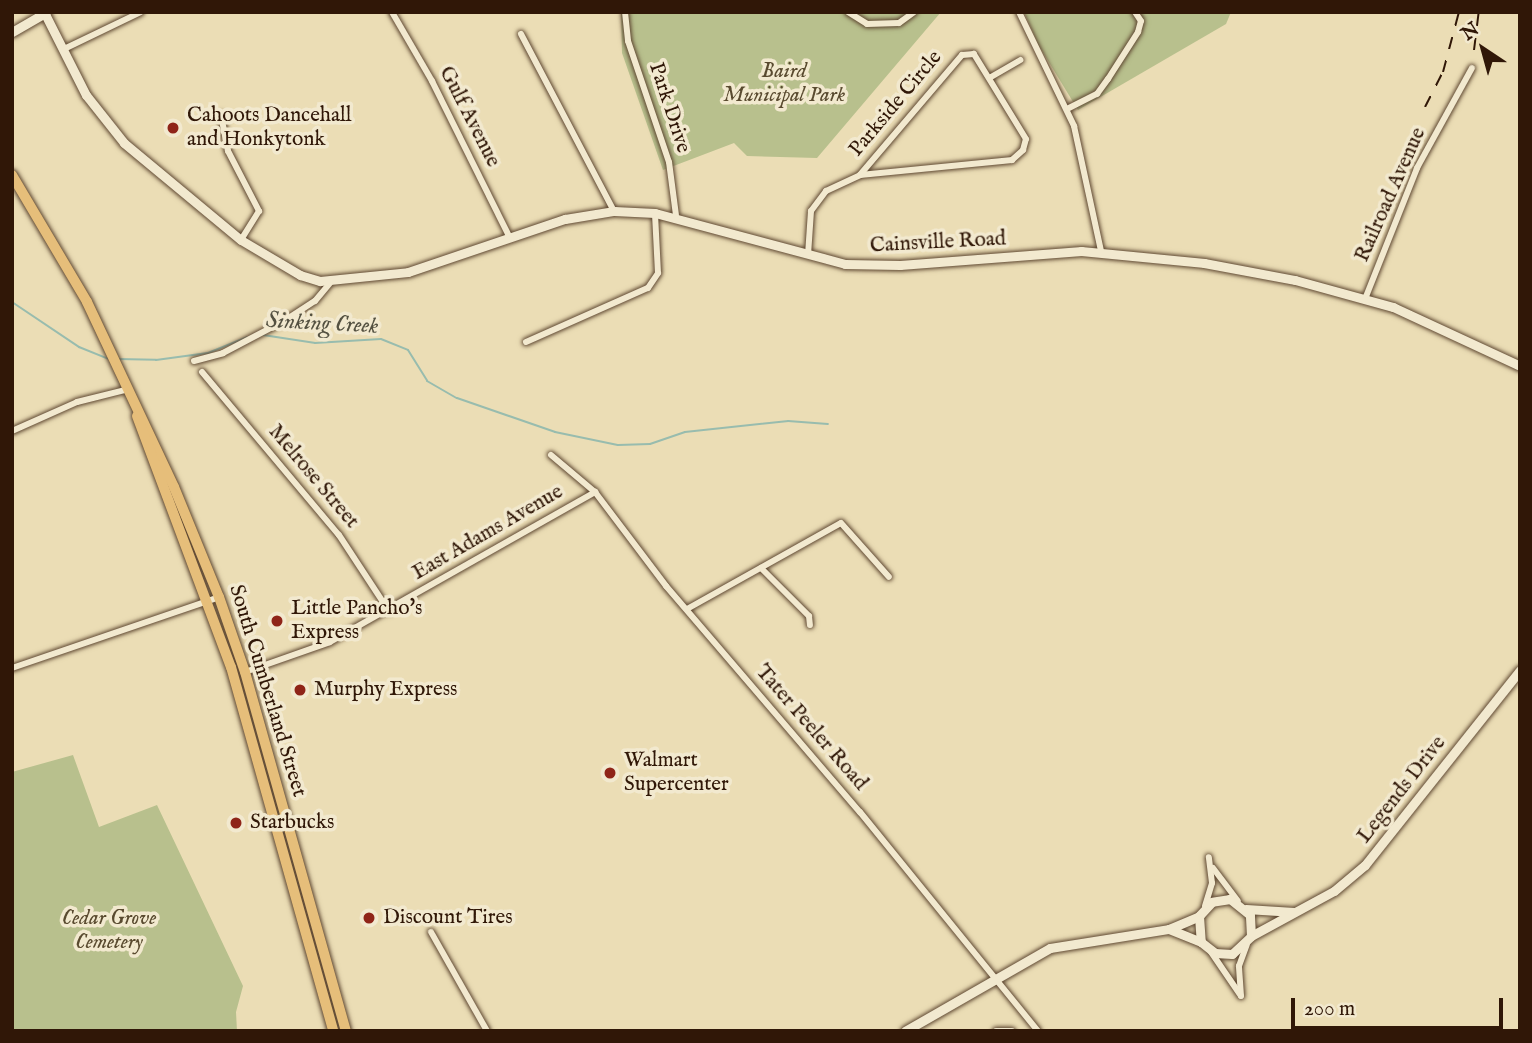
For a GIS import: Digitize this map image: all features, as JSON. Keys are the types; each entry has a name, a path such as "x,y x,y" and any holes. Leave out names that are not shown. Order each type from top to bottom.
{"main road":[{"name":"Cainsville Road","path":"45,12 102,120 145,163 241,240 300,275 330,283 397,274 511,240 565,219 614,211 655,213 676,215 808,257 900,265 1101,251 1237,268 1365,299 1427,321 1520,366"},
{"path":"12,32 45,12"},
{"name":"South Cumberland Street","path":"12,175 71,270 125,390 159,453 219,597 245,672 346,1031"},
{"name":"South Cumberland Street","path":"136,412 139,431 207,601 246,719 333,1031"},
{"name":"Legends Drive","path":"1210,950 1232,954 1294,912 1334,891 1365,865 1520,670"},
{"path":"905,1031 993,977 1050,948 1167,930 1221,899 1242,906 1294,912"},
{"path":"1242,906 1252,922 1249,940"},
{"path":"1201,942 1202,912"},
{"path":"1167,930 1201,942 1210,950"}],"street":[{"path":"64,49 141,12"},
{"name":"Gulf Avenue","path":"393,12 432,81 511,240"},
{"name":"Park Drive","path":"625,12 628,41 669,162 676,215"},
{"path":"848,12 867,24 899,23 914,12"},
{"path":"1019,12 1067,109 1101,251"},
{"path":"1067,109 1097,94 1108,79 1138,32 1141,21 1135,12"},
{"path":"521,34 614,211"},
{"name":"Parkside Circle","path":"808,257 811,211 818,196 860,175 1012,160 1023,150 1026,139 991,77 974,54 954,60 860,175"},
{"path":"991,77 1021,60"},
{"name":"Railroad Avenue","path":"1365,299 1417,168 1472,68"},
{"path":"222,115 228,151 259,211 241,240"},
{"path":"526,342 648,288 658,273 655,213"},
{"path":"194,361 223,353 284,321 315,301 330,283"},
{"name":"Melrose Street","path":"202,372 339,535 389,611"},
{"path":"12,431 102,394 125,390"},
{"name":"Tater Peeler Road","path":"551,455 595,492 687,609 1038,1031"},
{"name":"East Adams Avenue","path":"245,672 308,653 389,611 595,492"},
{"path":"687,609 841,523 889,577"},
{"path":"761,568 809,616 810,625"},
{"path":"12,668 219,597"},
{"path":"1202,912 1212,887 1210,861 1242,906"},
{"path":"430,932 487,1031"},
{"path":"1210,950 1241,996 1240,966 1249,940"},
{"path":"996,1031 1012,1031"}],"green space":[{"name":"Baird Municipal Park","path":"621,12 941,12 817,158 747,156 734,143 663,170 622,53"},
{"path":"1024,12 1231,12 1226,24 1078,110 1039,46"},
{"name":"Cedar Grove Cemetery","path":"73,755 99,827 157,805 243,986 236,1012 237,1031 12,1031 12,772"}],"waterway":[{"name":"Sinking Creek","path":"12,302 79,347 108,359"},
{"name":"Sinking Creek","path":"263,335 315,343 381,339 408,350 427,381 457,398 555,432 618,445 650,444 685,432 788,421 828,424"},
{"name":"Sinking Creek","path":"117,359 156,360 208,353 247,337"}],"railway":[{"path":"1425,107 1443,72 1459,12"},
{"path":"1474,50 1479,12"}],"place":[{"name":"Cahoots Dancehall and Honkytonk","path":"173,128"},
{"name":"Little Pancho's Express","path":"277,621"},
{"name":"Murphy Express","path":"300,690"},
{"name":"Walmart Supercenter","path":"610,773"},
{"name":"Starbucks","path":"236,823"},
{"name":"Discount Tires","path":"369,918"}]}
